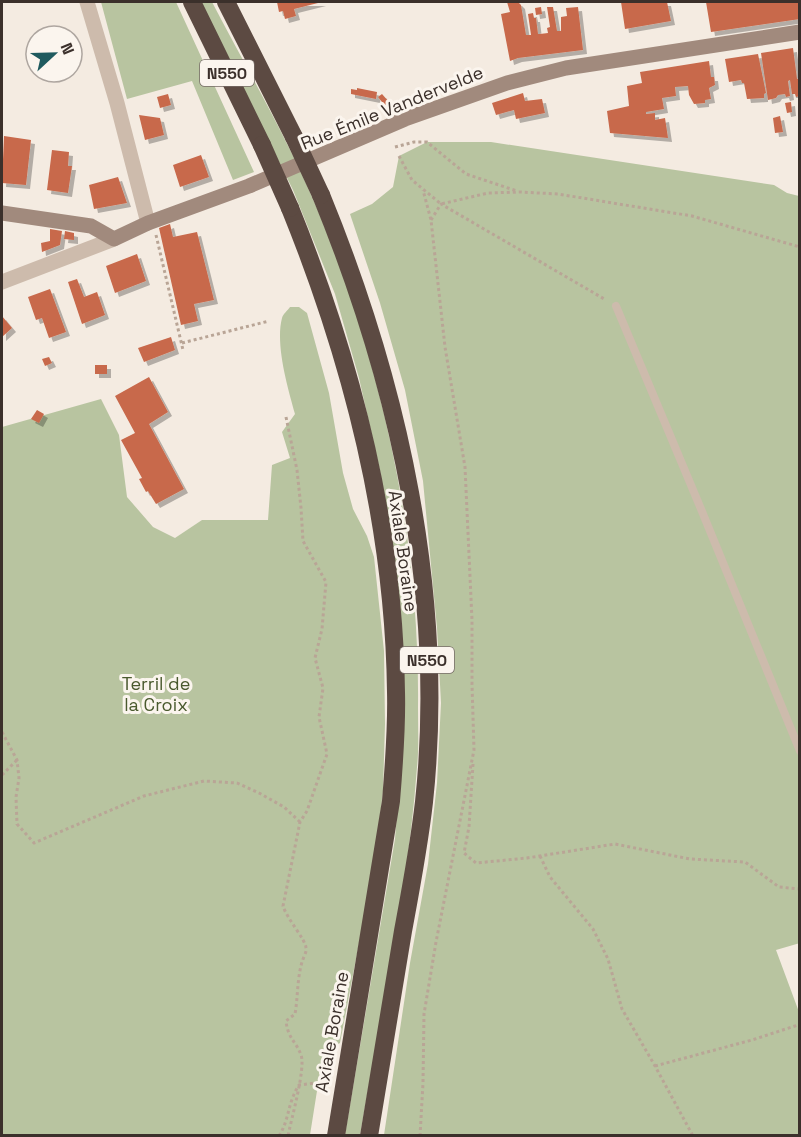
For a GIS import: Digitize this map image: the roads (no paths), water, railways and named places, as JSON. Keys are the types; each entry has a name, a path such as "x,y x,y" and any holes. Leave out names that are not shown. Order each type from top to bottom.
{"highway":[{"name":"Axiale Boraine","path":"192,2 290,208 333,322 368,455 386,563 394,650 395,736 391,801 336,1136"},
{"name":"Axiale Boraine","path":"226,2 294,137 337,235 380,365 413,511 426,632 428,715 424,801 369,1136"}],"street":[{"path":"87,2 150,223"},
{"name":"Rue Émile Vandervelde","path":"114,238 249,186 405,119 507,83 566,68 800,32"},
{"path":"2,213 91,226 114,238"},
{"path":"2,282 114,238"}],"lane":[{"path":"616,306 800,751"}],"park label":[{"name":"Terril de la Croix","path":"156,694"}]}
